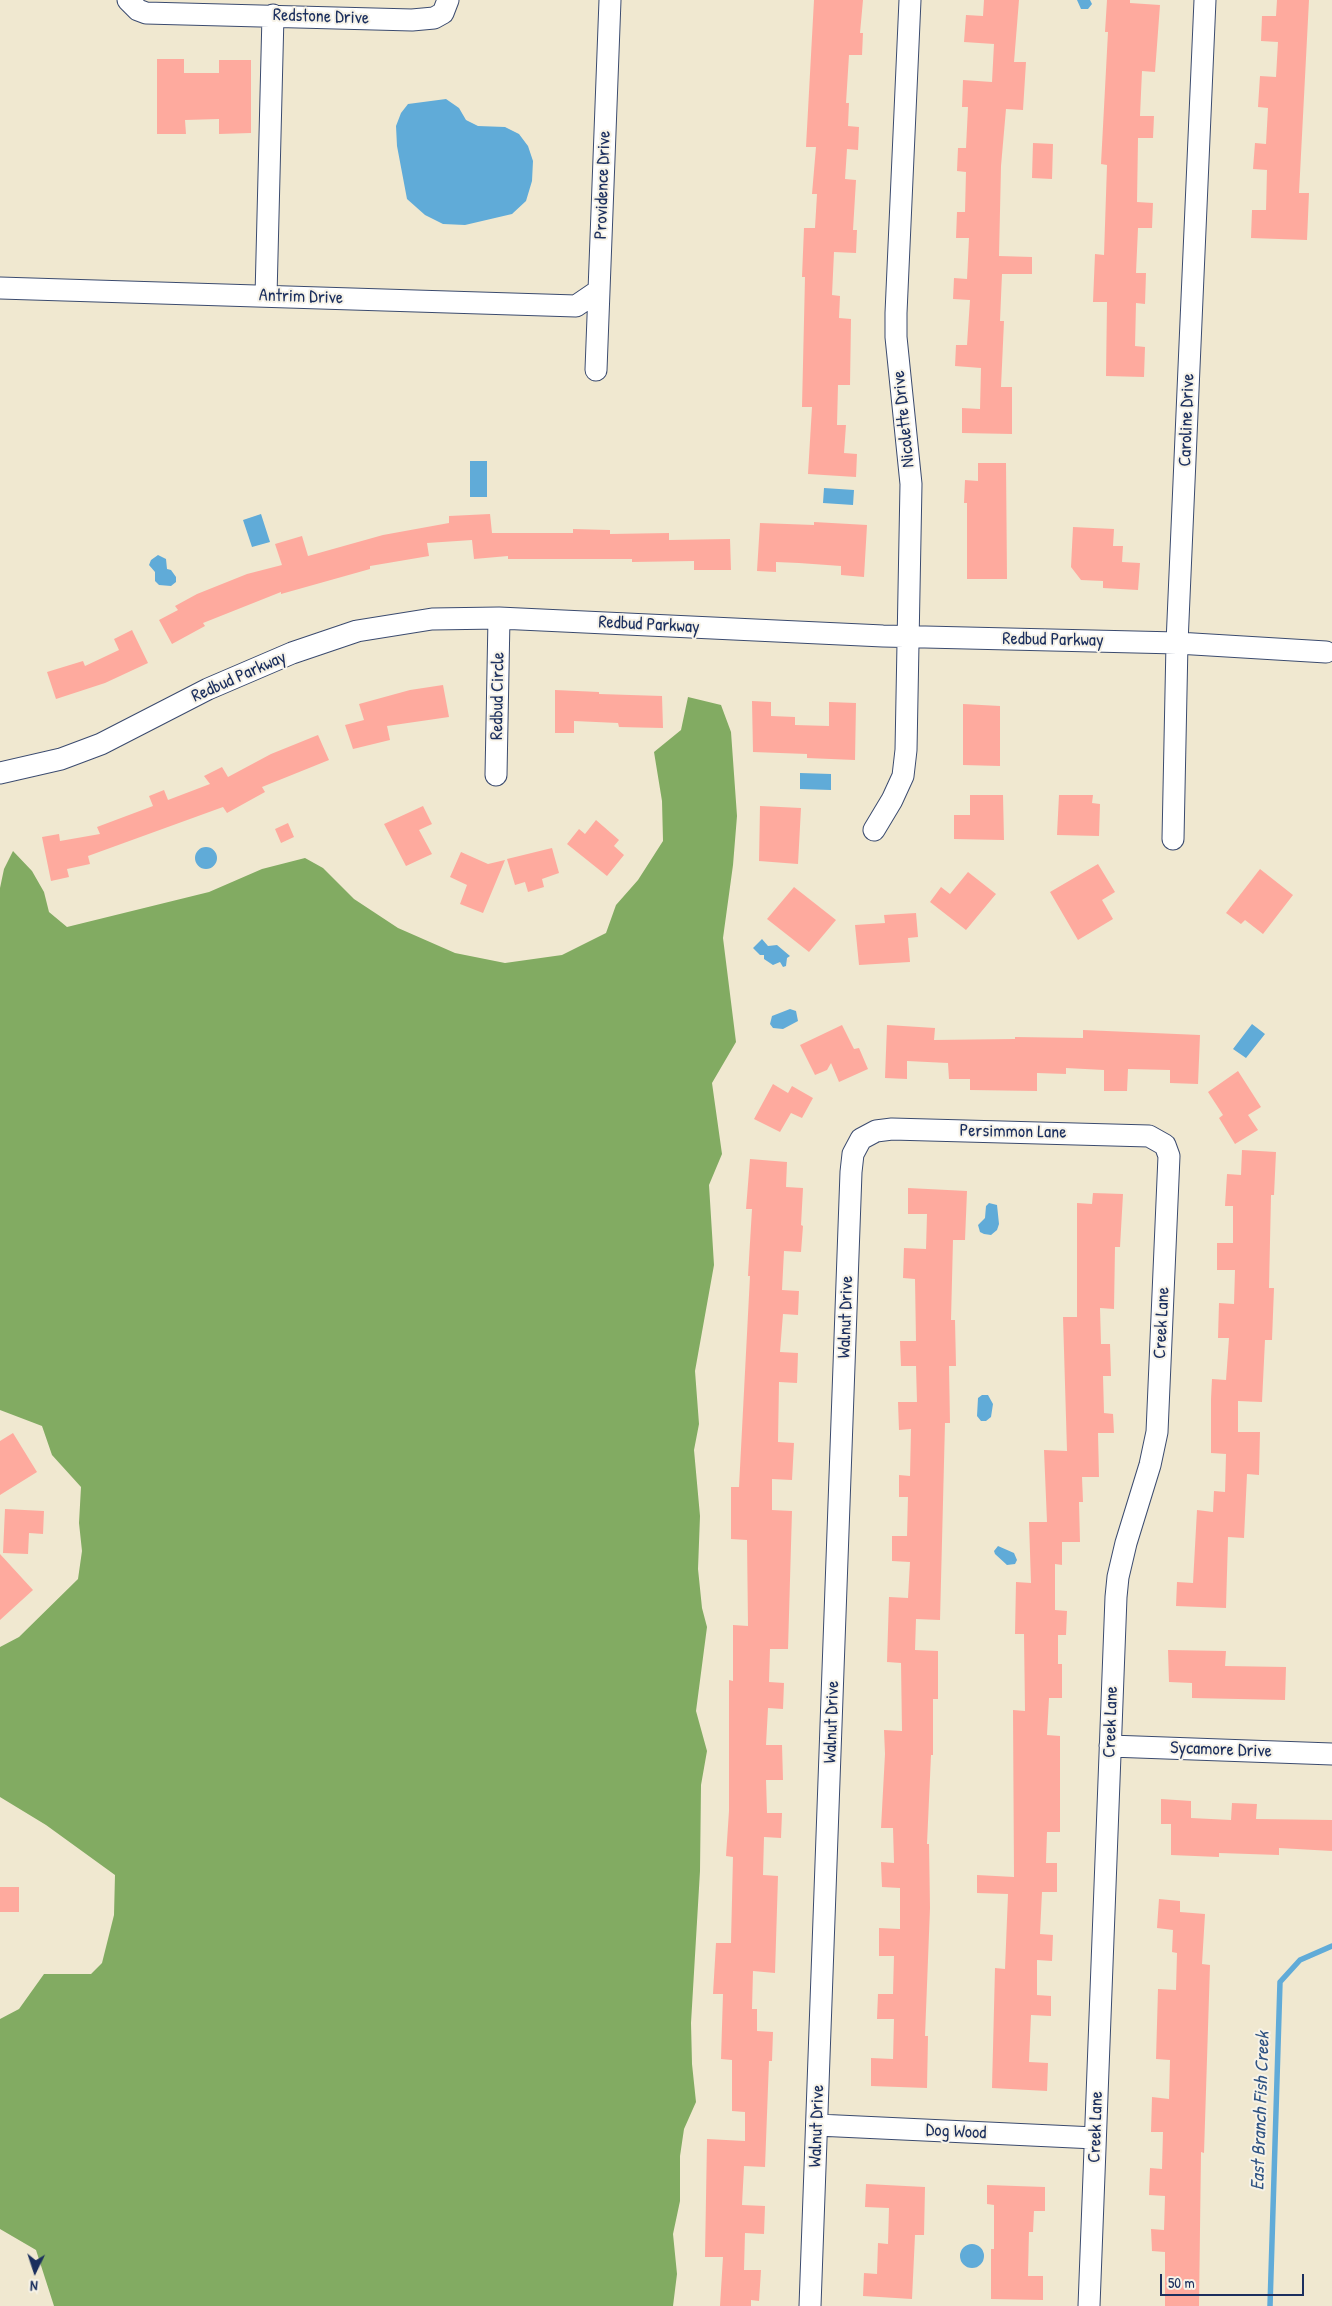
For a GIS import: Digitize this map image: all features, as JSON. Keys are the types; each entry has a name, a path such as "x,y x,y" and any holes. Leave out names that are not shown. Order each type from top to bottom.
{"street":[{"name":"Redstone Drive","path":"128,0 138,10 146,13 423,20 443,13 448,0"},
{"name":"Providence Drive","path":"596,370 610,0"},
{"name":"Nicolette Drive","path":"874,830 892,800 902,776 906,750 911,484 896,329 910,0"},
{"name":"Caroline Drive","path":"1172,839 1177,643 1206,0"},
{"path":"266,296 273,15"},
{"name":"Antrim Drive","path":"0,288 576,306 598,291"},
{"name":"Redbud Parkway","path":"0,773 60,759 101,744 208,689 292,653 357,631 432,619 499,618 907,636 1177,643 1326,652"},
{"name":"Redbud Circle","path":"496,775 499,618"},
{"name":"Persimmon Lane","path":"861,1139 876,1131 892,1129 1149,1136 1165,1145"},
{"name":"Walnut Drive","path":"810,2306 851,1172 853,1154 861,1139"},
{"name":"Creek Lane","path":"1089,2306 1118,1577 1150,1465 1157,1432 1170,1170 1169,1156 1165,1145"},
{"name":"Sycamore Drive","path":"1110,1746 1332,1754"},
{"name":"Dog Wood","path":"817,2125 1095,2138"}],"green space":[{"path":"688,697 721,705 731,732 737,816 733,865 723,938 736,1042 712,1083 722,1154 709,1185 714,1265 695,1371 699,1424 694,1450 700,1516 698,1569 702,1608 707,1627 696,1711 707,1751 701,1785 700,1871 691,2023 692,2064 696,2102 684,2129 680,2156 680,2201 673,2234 677,2274 673,2306 54,2306 36,2250 0,2229 0,2019 19,2009 44,1974 91,1974 102,1963 114,1915 115,1875 46,1825 0,1797 0,1647 19,1637 78,1579 82,1551 79,1523 81,1487 52,1455 42,1426 0,1410 0,888 4,869 13,851 32,871 44,892 49,912 67,927 209,892 262,869 305,858 323,868 354,899 398,928 455,953 505,963 562,955 606,933 616,905 638,880 663,841 662,801 654,752 681,730"}],"water":[{"path":"1077,0 1090,0 1092,4 1088,9 1081,9"},
{"path":"446,99 459,108 466,120 478,126 505,127 519,134 528,146 533,161 532,181 526,201 512,214 465,225 443,224 425,215 407,199 397,146 396,126 401,113 408,104"},
{"path":"470,461 487,461 487,497 470,497"},
{"path":"824,488 854,490 853,505 823,503"},
{"path":"261,514 270,542 252,547 243,520"},
{"path":"158,555 166,559 167,569 171,570 176,577 176,582 171,586 159,585 155,581 155,572 149,565 151,560"},
{"path":"800,773 831,774 831,790 800,789"},
{"path":"206,847 214,850 217,858 214,866 206,869 198,866 195,858 198,850"},
{"path":"762,939 768,946 777,945 790,956 787,958 786,966 783,967 780,962 773,965 764,959 764,955 760,955 753,948"},
{"path":"790,1009 796,1011 798,1021 783,1029 773,1028 770,1024 772,1016"},
{"path":"1252,1024 1265,1034 1246,1058 1233,1049"},
{"path":"989,1203 997,1205 999,1224 997,1230 991,1235 980,1232 978,1225 985,1218 986,1206"},
{"path":"982,1395 988,1395 993,1404 991,1417 986,1421 981,1421 977,1416 978,1398"},
{"path":"998,1546 1014,1553 1017,1560 1015,1564 1007,1565 995,1554 994,1551"},
{"path":"972,2244 980,2248 984,2256 980,2264 972,2268 964,2264 960,2256 964,2248"}],"building":[{"path":"814,0 863,0 860,33 863,33 862,55 849,55 846,103 849,103 848,126 859,127 858,150 847,149 845,179 856,180 853,230 857,230 856,253 834,252 832,295 840,296 839,318 851,319 850,385 838,385 837,425 846,425 844,453 857,454 856,477 808,474 812,407 802,407 805,277 802,277 804,228 815,228 817,194 812,194 816,147 806,147"},
{"path":"984,0 1019,0 1014,62 1026,62 1023,110 1006,109 1001,166 999,256 1032,257 1032,274 1002,274 1000,321 1004,321 1001,387 1012,387 1012,434 962,433 962,408 980,409 981,368 955,366 956,345 967,345 970,300 953,299 954,278 967,279 969,238 956,238 957,212 965,212 966,172 957,171 958,148 966,148 968,107 962,107 963,80 992,82 994,44 964,42 966,15 983,16"},
{"path":"1107,0 1130,0 1130,3 1160,5 1155,72 1142,71 1140,116 1154,116 1153,138 1138,138 1137,202 1153,203 1152,228 1138,228 1136,273 1146,273 1145,304 1136,303 1135,346 1145,347 1144,377 1106,376 1107,302 1093,302 1095,254 1104,255 1107,165 1101,164 1108,32 1105,32"},
{"path":"1277,0 1309,0 1299,193 1309,193 1307,240 1251,238 1252,210 1266,210 1267,170 1253,169 1255,143 1266,144 1268,108 1258,107 1260,76 1276,77 1278,42 1261,41 1262,16 1276,16"},
{"path":"157,59 184,59 184,73 219,73 219,60 251,60 251,133 219,134 219,119 185,120 186,134 157,134"},
{"path":"1033,143 1053,144 1052,179 1032,178"},
{"path":"978,463 1006,463 1007,579 967,579 967,503 964,503 965,480 978,481"},
{"path":"490,514 492,533 573,533 573,529 610,530 610,534 669,533 669,540 730,539 731,570 694,570 694,561 632,562 632,559 508,559 508,556 474,559 472,540 427,543 429,556 370,566 370,569 281,594 281,592 203,623 205,626 172,644 159,620 178,610 175,606 197,594 247,574 282,565 275,544 302,536 308,556 383,535 449,523 449,516"},
{"path":"814,522 867,525 864,577 841,575 841,566 799,563 776,562 776,572 757,571 760,523 814,525"},
{"path":"1073,527 1114,529 1113,546 1123,546 1122,562 1140,563 1138,590 1103,588 1103,581 1081,580 1071,567"},
{"path":"132,630 148,663 105,683 56,699 47,672 83,661 85,666 119,650 114,639"},
{"path":"443,685 449,717 387,726 390,740 353,749 345,725 364,720 359,704 410,690"},
{"path":"555,690 599,692 599,694 662,696 663,728 619,727 618,723 574,721 574,733 555,733"},
{"path":"752,701 771,702 771,716 795,717 795,725 829,726 829,702 856,703 855,760 807,758 807,754 753,752"},
{"path":"963,704 1000,706 1000,766 963,765"},
{"path":"318,735 329,760 262,787 265,792 227,813 223,807 88,856 90,864 67,869 69,877 51,881 42,837 59,834 60,841 100,834 97,827 153,806 149,796 164,790 168,800 210,784 204,776 222,767 228,777 271,754"},
{"path":"970,795 1003,795 1004,840 954,839 954,815 970,815"},
{"path":"1059,795 1093,795 1092,803 1100,804 1099,836 1057,835"},
{"path":"423,806 432,824 419,830 432,854 406,866 384,824"},
{"path":"760,806 801,808 798,864 759,861"},
{"path":"596,820 619,840 614,846 624,855 607,876 567,844 579,829 585,834"},
{"path":"288,823 294,837 281,843 275,829"},
{"path":"552,848 559,873 542,879 544,887 528,892 525,882 515,885 507,859"},
{"path":"461,852 488,864 505,860 483,913 460,904 467,885 450,877"},
{"path":"1098,864 1115,892 1102,900 1113,919 1078,940 1050,892"},
{"path":"1260,869 1293,895 1263,934 1245,920 1241,924 1226,913"},
{"path":"968,872 996,894 966,930 930,902 941,887 950,894"},
{"path":"794,887 836,920 809,952 767,919"},
{"path":"916,913 918,937 908,938 910,962 859,965 855,925 885,923 884,915"},
{"path":"842,1025 854,1049 859,1048 868,1069 839,1082 831,1063 827,1070 815,1075 800,1045"},
{"path":"887,1025 935,1028 934,1040 1015,1039 1015,1037 1083,1038 1083,1030 1200,1035 1198,1084 1170,1083 1170,1070 1128,1069 1127,1091 1104,1091 1104,1070 1066,1068 1066,1074 1037,1073 1037,1091 970,1090 970,1079 949,1079 948,1063 907,1061 907,1079 885,1078"},
{"path":"1238,1071 1261,1107 1248,1115 1258,1130 1235,1144 1219,1118 1223,1115 1208,1092"},
{"path":"773,1084 788,1093 792,1086 813,1098 802,1118 791,1113 780,1132 754,1119"},
{"path":"1242,1150 1276,1152 1274,1195 1271,1195 1269,1288 1274,1288 1272,1340 1265,1340 1262,1402 1238,1401 1238,1432 1260,1432 1259,1475 1247,1474 1244,1538 1228,1537 1226,1608 1176,1606 1177,1582 1193,1583 1197,1510 1213,1512 1214,1491 1225,1492 1226,1454 1211,1453 1211,1399 1212,1379 1226,1380 1229,1338 1218,1338 1219,1303 1234,1304 1235,1270 1217,1270 1217,1243 1233,1243 1233,1206 1225,1206 1227,1174 1241,1175"},
{"path":"750,1159 787,1162 786,1187 803,1188 801,1225 803,1226 801,1252 784,1251 782,1290 799,1291 798,1315 783,1314 780,1352 798,1353 797,1383 779,1382 778,1442 794,1443 792,1480 772,1479 772,1510 792,1511 788,1649 770,1649 769,1682 784,1683 783,1709 768,1708 766,1745 782,1745 783,1780 766,1780 767,1813 782,1813 781,1838 764,1837 763,1875 778,1876 775,1973 753,1971 752,2009 757,2009 757,2031 773,2032 772,2061 769,2061 765,2167 744,2166 742,2205 765,2206 764,2234 745,2233 744,2270 761,2270 759,2301 751,2300 751,2306 720,2306 723,2257 705,2257 707,2139 745,2141 745,2112 732,2111 732,2060 721,2059 723,1994 713,1994 716,1943 731,1943 733,1857 726,1856 729,1811 729,1680 733,1681 733,1625 748,1626 747,1540 731,1539 731,1487 739,1487 750,1276 748,1276 752,1209 746,1209"},
{"path":"908,1188 967,1191 965,1240 953,1240 951,1320 955,1320 956,1366 949,1366 950,1423 945,1423 940,1620 916,1619 915,1650 938,1651 938,1699 933,1699 933,1755 931,1755 927,1844 929,1844 930,1908 925,2036 928,2036 927,2088 871,2086 871,2058 893,2059 894,2019 877,2019 878,1994 893,1994 894,1956 879,1956 879,1928 900,1929 900,1888 882,1887 881,1862 894,1863 893,1828 881,1828 885,1754 884,1730 902,1731 901,1663 887,1662 889,1597 908,1598 910,1562 892,1561 892,1536 907,1536 908,1497 899,1497 899,1475 910,1476 911,1429 899,1430 898,1402 917,1402 916,1366 901,1366 900,1341 916,1341 915,1279 903,1278 904,1248 926,1249 927,1214 908,1214"},
{"path":"1093,1193 1123,1194 1120,1247 1115,1247 1114,1309 1100,1308 1101,1344 1110,1344 1111,1376 1103,1376 1104,1413 1113,1414 1114,1433 1098,1433 1099,1477 1082,1477 1083,1502 1079,1502 1080,1542 1062,1542 1062,1565 1055,1564 1055,1610 1067,1611 1066,1635 1058,1635 1058,1664 1062,1664 1062,1698 1049,1698 1047,1735 1060,1736 1060,1832 1047,1832 1046,1863 1057,1863 1057,1892 1042,1892 1040,1934 1053,1935 1052,1961 1037,1960 1037,1995 1051,1996 1051,2016 1031,2015 1029,2062 1048,2063 1047,2091 992,2088 995,1968 1005,1969 1008,1894 977,1893 977,1875 1014,1877 1013,1710 1025,1711 1024,1634 1015,1634 1016,1582 1031,1583 1029,1522 1047,1522 1044,1450 1067,1451 1063,1317 1077,1317 1077,1203 1092,1204"},
{"path":"13,1433 37,1472 0,1495 0,1441"},
{"path":"5,1509 44,1511 43,1534 29,1533 28,1554 3,1553"},
{"path":"0,1554 33,1590 0,1620"},
{"path":"1168,1650 1226,1651 1225,1666 1286,1667 1285,1700 1192,1698 1192,1683 1169,1682"},
{"path":"1161,1799 1191,1801 1191,1818 1231,1820 1232,1803 1257,1804 1256,1819 1332,1820 1332,1851 1279,1848 1279,1855 1219,1853 1219,1857 1171,1855 1171,1824 1161,1824"},
{"path":"0,1887 19,1887 19,1912 0,1912"},
{"path":"1159,1899 1180,1901 1180,1912 1205,1914 1202,1964 1210,1965 1204,2153 1201,2152 1199,2306 1165,2306 1165,2252 1152,2251 1151,2229 1164,2230 1165,2196 1149,2195 1150,2168 1162,2169 1163,2132 1151,2132 1152,2097 1169,2099 1170,2060 1156,2059 1158,1989 1176,1990 1177,1953 1172,1952 1173,1930 1157,1928"},
{"path":"866,2184 925,2187 924,2235 915,2235 912,2299 863,2296 864,2273 877,2274 878,2243 888,2244 889,2208 865,2207"},
{"path":"987,2185 1045,2187 1045,2211 1034,2211 1033,2232 1029,2232 1028,2276 1043,2276 1043,2300 991,2299 991,2249 994,2249 994,2205 987,2204"}],"waterway":[{"name":"East Branch Fish Creek","path":"1270,2306 1280,1982 1300,1960 1332,1946"}]}
